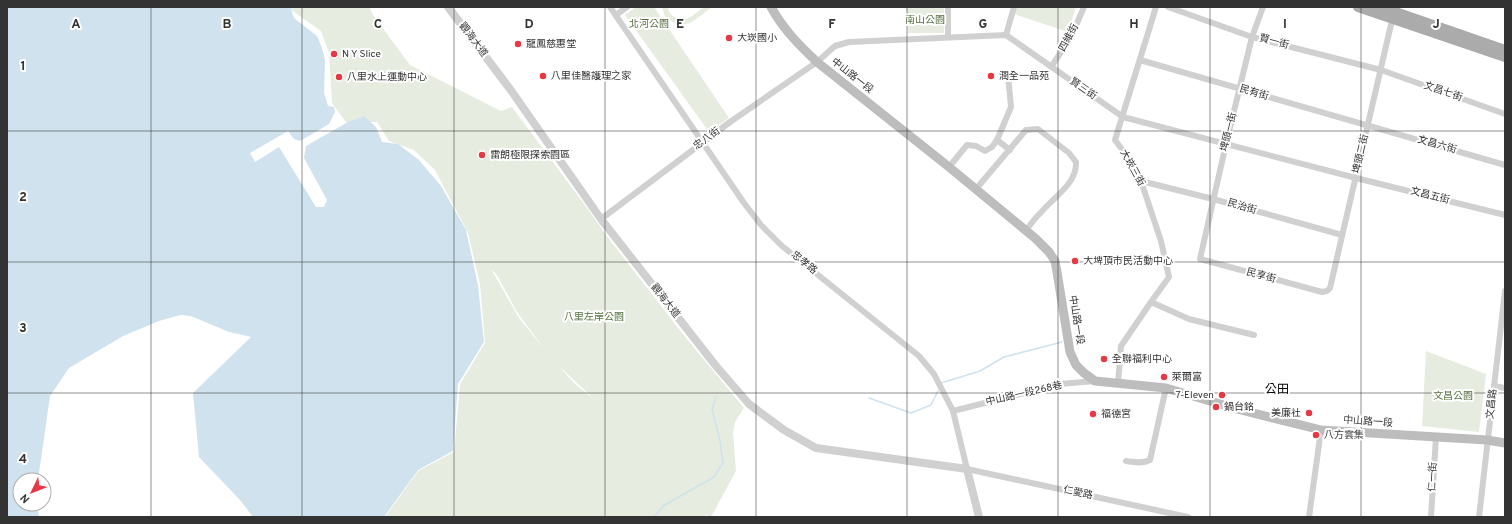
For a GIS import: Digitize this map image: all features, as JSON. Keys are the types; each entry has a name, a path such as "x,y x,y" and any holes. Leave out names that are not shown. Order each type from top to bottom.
{"main road":[{"name":"中山路一段","path":"771,7 779,22 796,42 817,62 976,188 1026,230 1049,252 1055,262 1070,352 1076,365 1095,381 1166,388 1237,409 1322,430 1487,440 1505,443"},
{"path":"1358,7 1393,15 1505,50"},
{"path":"1381,7 1393,15 1505,57"}],"street":[{"name":"觀海大道","path":"448,7 510,89 601,219 716,366 749,404 784,430 816,448 967,469"},
{"name":"忠孝路","path":"610,7 744,203 761,225 782,246 919,356 934,374 953,411 979,517"},
{"path":"616,15 627,7"},
{"path":"948,7 948,37"},
{"path":"817,62 835,46 849,42 1006,35 1014,7"},
{"name":"四維街","path":"1051,67 1071,37 1084,7"},
{"name":"大崁三街","path":"1151,302 1169,277 1161,241 1141,181 1130,160 1115,140 1156,7"},
{"name":"賢一街","path":"1168,7 1252,37 1381,70"},
{"name":"埤頭一街","path":"1200,259 1252,37 1263,7"},
{"name":"埤頭二街","path":"1322,292 1327,291 1330,288 1393,15"},
{"name":"賢三街","path":"1006,35 1123,117 1356,178"},
{"name":"民有街","path":"1140,60 1368,125"},
{"name":"忠八街","path":"601,219 703,142 817,62"},
{"name":"文昌七街","path":"1381,70 1505,114"},
{"path":"949,167 967,145 976,146 985,151 992,148 1011,107 1008,75"},
{"name":"文昌六街","path":"1368,125 1505,165"},
{"path":"976,188 1026,130 1035,128 1038,129 1061,146 1076,162 1076,169 1067,187 1045,208 1026,230"},
{"path":"997,140 1010,150"},
{"name":"文昌五街","path":"1356,178 1505,215"},
{"name":"民治街","path":"1141,181 1342,235"},
{"name":"民享街","path":"1200,259 1322,292"},
{"name":"文昌路","path":"1479,517 1487,440 1502,335 1505,292"},
{"path":"1118,383 1121,346 1151,302 1189,319 1254,335"},
{"name":"中山路一段268巷","path":"953,411 1060,384 1095,381"},
{"path":"1494,386 1505,388"},
{"path":"1126,460 1140,463 1145,463 1150,460 1166,388"},
{"path":"1309,517 1322,430"},
{"name":"仁一街","path":"1431,517 1436,437"},
{"name":"仁愛路","path":"967,469 1188,517"}],"green space":[{"name":"八里左岸公園","path":"287,7 369,7 373,15 410,65 501,111 512,107 606,235 682,333 744,408 735,422 733,433 736,471 711,517 706,515 704,517 385,517 418,471 454,452 460,384 485,343 480,284 468,233 435,170 414,150 389,141 377,122 346,122 332,103 329,53 321,31","holes":["491,269 497,275 517,312 545,350 519,318","558,365 595,400 575,384"]},
{"name":"北河公園","path":"636,7 654,7 729,118 709,132 625,15"},
{"path":"662,7 667,7 672,15 679,19 686,19 703,8 712,7 690,23 679,24 672,22 665,17"},
{"name":"南山公園","path":"906,7 944,7 944,33 908,33"},
{"path":"1016,7 1076,7 1068,32 1014,14"},
{"name":"文昌公園","path":"1426,351 1486,374 1479,432 1422,426"}],"water":[{"path":"7,7 290,7 294,18 317,36 325,60 324,93 328,106 334,107 335,112 329,124 300,141 294,139 288,131 250,153 255,162 279,147 316,207 324,207 327,200 304,158 306,146 348,122 364,116 376,127 382,142 398,144 419,160 441,186 466,230 478,285 484,342 458,384 453,451 418,470 384,517 253,517 240,500 199,457 193,393 251,337 229,332 191,316 180,315 159,321 123,336 69,368 50,396 39,472 12,472 12,512 38,512 39,517 7,517"}],"waterway":[{"path":"941,383 980,371 1004,357 1062,342"},
{"path":"869,398 911,413 931,405 938,391"},
{"path":"654,517 663,506 714,477 723,463 720,441 712,409 716,397"}],"place":[{"name":"大崁國小","path":"729,38"},
{"name":"龍鳳慈惠堂","path":"518,44"},
{"name":"N Y Slice","path":"334,54"},
{"name":"八里佳醫護理之家","path":"543,76"},
{"name":"潤全一品苑","path":"991,76"},
{"name":"八里水上運動中心","path":"339,77"},
{"name":"雷朗極限探索園區","path":"482,155"},
{"name":"大埤頂市民活動中心","path":"1075,261"},
{"name":"全聯福利中心","path":"1104,359"},
{"name":"萊爾富","path":"1164,377"},
{"name":"7-Eleven","path":"1222,395"},
{"name":"鍋台銘","path":"1216,407"},
{"name":"美廉社","path":"1309,413"},
{"name":"福德宮","path":"1093,414"},
{"name":"八方雲集","path":"1316,435"}],"district":[{"name":"公田","path":"1277,390"}]}
